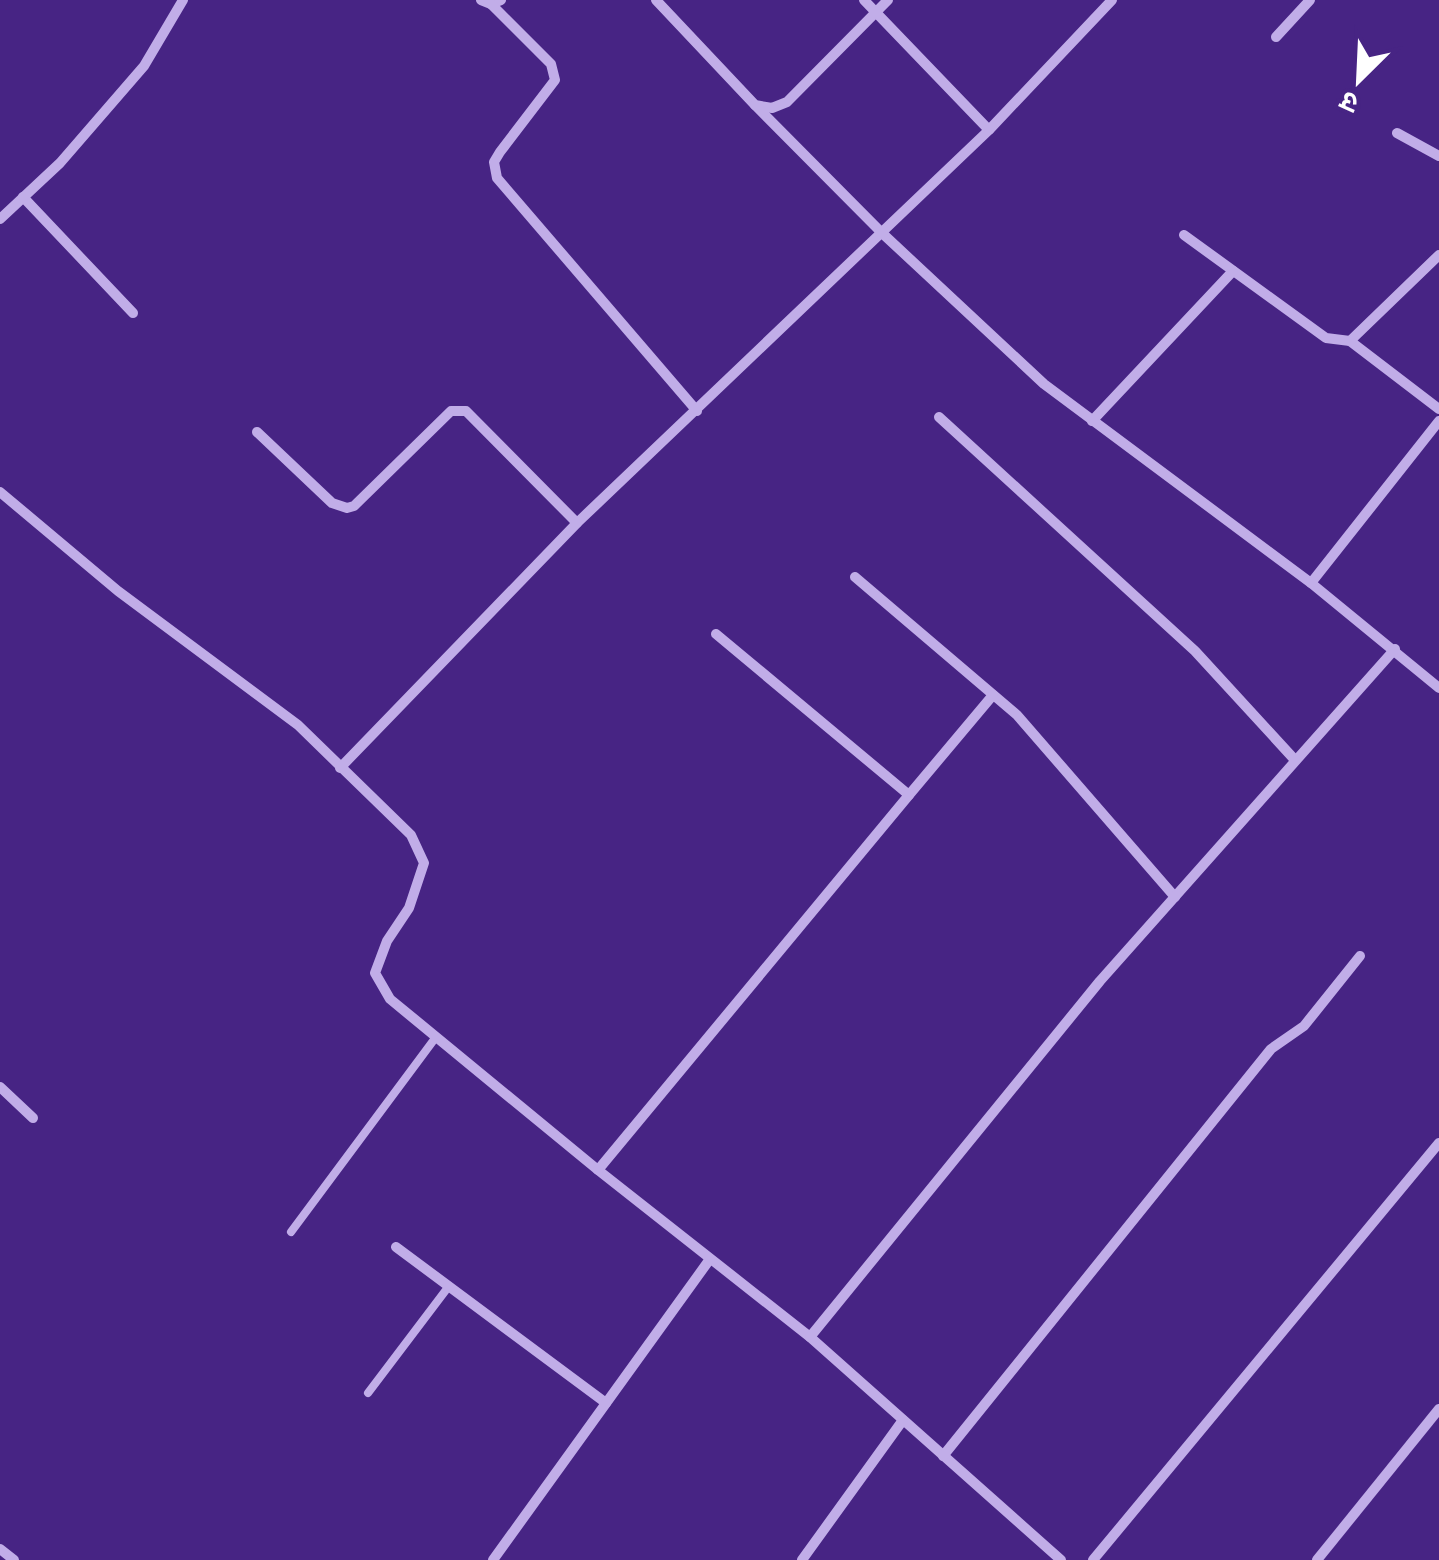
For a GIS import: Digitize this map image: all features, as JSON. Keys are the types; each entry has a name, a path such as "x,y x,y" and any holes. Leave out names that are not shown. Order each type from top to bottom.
{"street":[{"path":"0,219 60,163 144,66 183,0"},
{"path":"656,0 882,234 1044,384 1311,583 1439,688"},
{"path":"864,0 989,130"},
{"path":"755,105 772,108 788,102 888,0"},
{"path":"340,768 576,522 989,130 1112,0"},
{"path":"1276,37 1310,0"},
{"path":"491,2 551,64 555,80 500,152 494,167 496,178 697,411"},
{"path":"1397,133 1439,156"},
{"path":"23,197 133,313"},
{"path":"1184,235 1326,338 1350,341 1439,409"},
{"path":"1350,341 1439,255"},
{"path":"1429,267 1439,275"},
{"path":"1092,421 1233,271"},
{"path":"257,432 332,503 347,508 354,506 450,412 466,411 576,522"},
{"path":"939,417 1195,652 1296,760"},
{"path":"1311,583 1439,421"},
{"path":"0,492 118,592 298,725 411,834 424,863 409,908 387,941 375,973 390,998 598,1170 810,1337 1062,1560"},
{"path":"855,577 1017,716 1175,897"},
{"path":"716,634 909,795"},
{"path":"810,1337 1088,996 1395,649"},
{"path":"598,1170 993,695"},
{"path":"944,1456 1271,1048 1304,1026 1360,956"},
{"path":"0,1087 34,1118"},
{"path":"1093,1560 1439,1143"},
{"path":"396,1247 606,1403"},
{"path":"493,1560 710,1259"},
{"path":"1316,1560 1439,1409"},
{"path":"802,1560 904,1420"},
{"path":"0,1550 14,1560"}],"lane":[{"path":"291,1232 436,1037"},
{"path":"368,1393 449,1286"}]}
